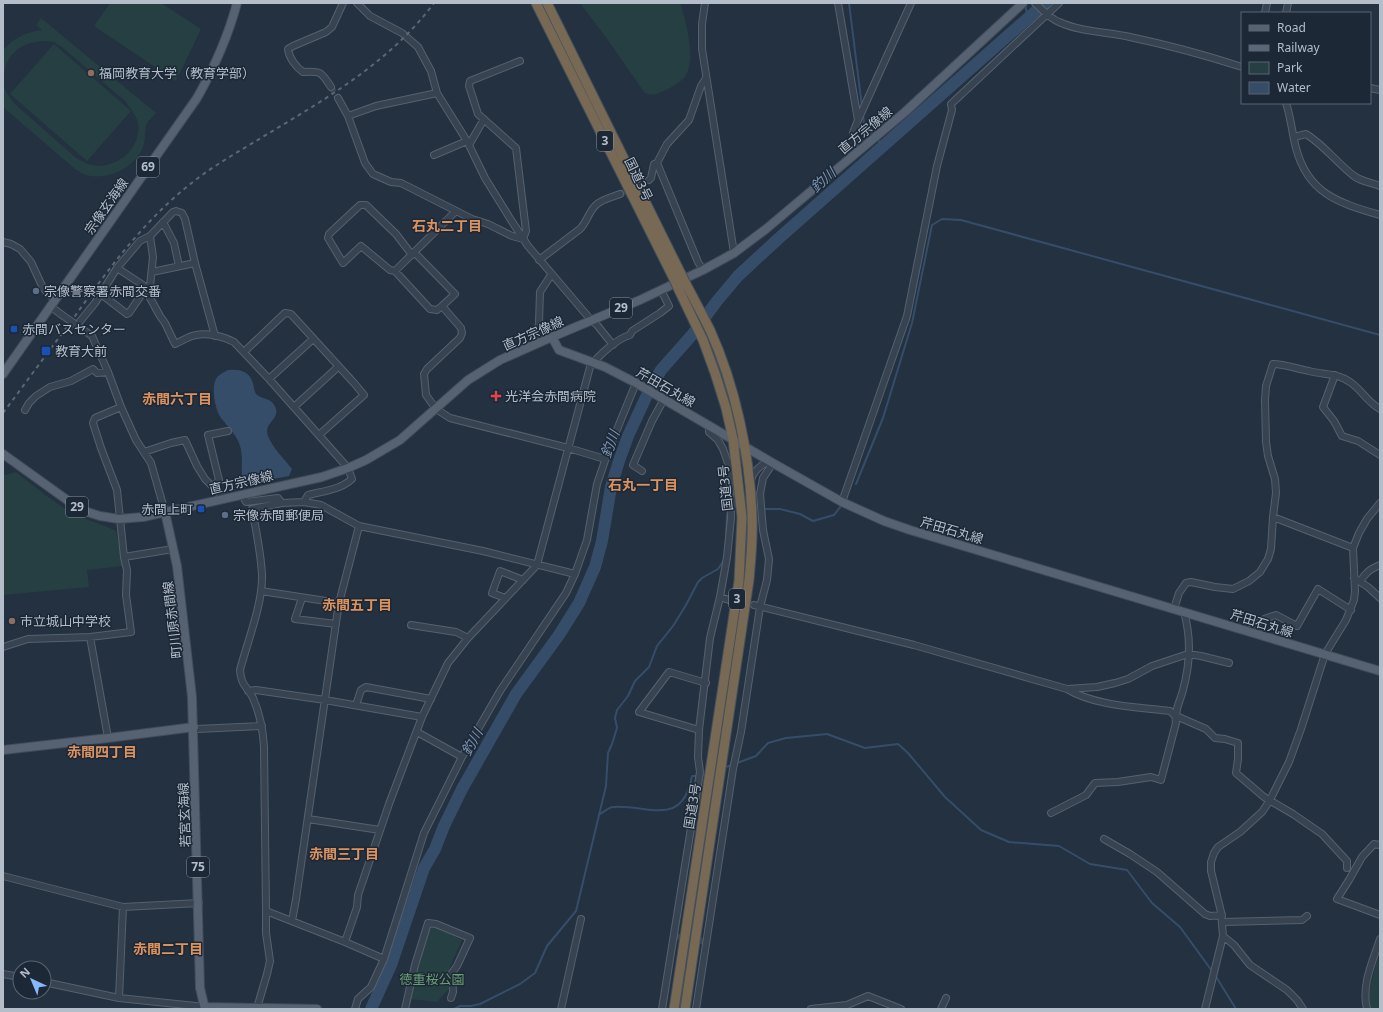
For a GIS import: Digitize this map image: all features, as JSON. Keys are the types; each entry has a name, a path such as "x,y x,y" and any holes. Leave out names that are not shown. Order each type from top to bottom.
{"highway":[{"name":"国道3号","path":"536,3 678,277"},
{"name":"国道3号","path":"547,3 682,286 690,313 715,373 724,401 733,439 742,517 739,582 674,1009"},
{"name":"国道3号","path":"682,286 697,304 710,330 721,358 738,413 750,487 752,517 749,580 685,1009"}],"main road":[{"name":"宗像玄海線","path":"3,374 197,98 220,52 237,3"},
{"name":"直方宗像線","path":"3,454 81,510 100,516 119,519 143,517 322,477 348,468 372,457 400,440 468,380 500,360 661,290 734,253 915,103 1023,3"},
{"name":"芹田石丸線","path":"552,337 559,350 605,367 637,383 842,502 884,521 1380,671"},
{"name":"町川原赤間線","path":"165,512 177,566 188,654 194,727"},
{"path":"3,750 194,727"},
{"name":"若宮玄海線","path":"194,727 200,988 205,1008"},
{"path":"205,1008 317,1009"}],"street":[{"path":"331,87 322,73 316,71 303,72 297,68 288,54 288,50 292,46 326,32 332,27 343,3"},
{"path":"357,3 370,16 402,33 418,47 431,71 437,93 468,143 485,178 523,239 539,260 613,345"},
{"path":"705,3 702,24 702,49 734,253"},
{"path":"838,3 858,120"},
{"path":"862,148 854,133 858,120 911,3"},
{"path":"1035,3 1046,14 1061,23 1077,28 1130,37 1241,67"},
{"path":"842,502 907,316 936,173 952,110 951,104 1059,3"},
{"path":"520,61 470,81 469,86 478,114 516,148 526,231 523,239"},
{"path":"649,180 652,178 654,164 657,163 667,144 692,115 701,86 706,78"},
{"path":"348,116 376,106 437,93"},
{"path":"338,98 348,116 366,163 373,174 392,182 402,183 472,220 488,224 512,236 523,239"},
{"path":"1286,104 1300,160 1309,178 1323,192 1333,199 1349,206 1380,215"},
{"path":"434,155 468,143 484,119"},
{"path":"1294,137 1306,134 1314,139 1355,176 1365,182 1380,186"},
{"path":"657,163 698,262 703,270"},
{"path":"539,260 580,229 585,224 598,203 620,194"},
{"path":"360,205 366,205 396,234 413,254 455,294 437,310 430,309 395,271 390,270 361,246 343,263 328,238 329,234 360,205"},
{"path":"76,324 101,294 117,268 140,241 150,236 172,212 176,211 182,213 185,220 215,336"},
{"path":"395,271 456,211"},
{"path":"163,222 174,243 179,266"},
{"path":"101,294 127,314 129,313 147,288 152,272 153,257 150,236"},
{"path":"3,242 11,244 20,250 31,262 43,288 62,315 92,336 136,440 151,463 165,512"},
{"path":"152,272 196,263"},
{"path":"117,268 147,288 149,296 165,322 175,344 195,335 211,334 227,338 234,342 270,379 348,468 352,479 347,483 330,491 308,495 304,502"},
{"path":"540,343 537,336 540,292 552,275"},
{"path":"346,942 357,907 358,895 380,830 422,717 448,663 468,638 537,565 590,367 623,337 630,335 632,331 669,306 661,290"},
{"path":"442,306 461,328 462,333 460,338 427,369 424,374 426,395 436,409 450,418 605,459"},
{"path":"244,351 285,314 291,314 364,395 319,435"},
{"path":"270,379 313,339"},
{"path":"1174,609 1179,593 1186,584 1191,582 1233,589 1250,581 1260,572 1268,559 1271,549 1276,493 1268,456 1265,429 1266,386 1273,364 1284,364 1309,371 1335,374 1343,377 1352,383 1372,404 1380,409"},
{"path":"294,407 338,367"},
{"path":"24,410 36,396 50,387 71,381 93,369 97,373 108,372"},
{"path":"1335,374 1323,407 1334,421 1342,436 1358,441 1380,455"},
{"path":"355,1009 358,999 370,987 384,959 424,833 433,814 462,757 500,691 566,593 575,574 587,540 597,484 605,459 637,383"},
{"path":"642,471 633,465 652,421 664,400"},
{"path":"3,648 28,639 90,637 131,632 126,595 127,570 124,557 116,490 93,423 95,418 100,415 121,407"},
{"path":"662,1009 700,772 698,757 699,730 706,683 710,638 728,557 731,518 729,466 718,440 709,432 709,425"},
{"path":"214,487 219,480 208,436 228,431"},
{"path":"144,452 171,442 185,440 205,479 224,498"},
{"path":"696,1009 733,769 741,732 757,606 767,580 769,559 763,530 760,494 763,478 771,466 771,462 767,462 753,474 750,487"},
{"path":"242,494 246,502 278,498 282,503"},
{"path":"256,1008 270,961 266,933 264,747 262,726 254,701 243,684 240,670 261,591 262,576 252,509 282,503 304,502 321,505 359,526 484,551 575,574"},
{"path":"1205,1009 1223,936 1222,915 1211,871 1211,862 1214,853 1218,846 1251,823 1262,812 1270,800 1292,755 1325,654 1346,620 1354,600 1353,548 1358,533 1380,503"},
{"path":"1273,518 1353,548"},
{"path":"292,921 339,603 359,526"},
{"path":"124,557 174,549"},
{"path":"1360,582 1365,574 1380,565"},
{"path":"505,598 492,593 500,571 523,580"},
{"path":"1354,578 1380,598"},
{"path":"1250,632 1253,626 1276,615 1297,626 1318,589 1351,610"},
{"path":"261,591 339,603"},
{"path":"720,597 732,601"},
{"path":"302,598 295,619 336,624"},
{"path":"757,606 914,645 1066,689 1073,693 1115,705 1170,711 1174,715 1206,729 1216,738 1238,743 1236,772 1264,797 1322,834 1347,861 1347,868"},
{"path":"1051,813 1086,795 1095,783 1118,782 1151,777 1161,780 1176,723 1174,715 1183,691 1186,676 1188,654 1187,625 1184,612"},
{"path":"411,625 456,632 468,638"},
{"path":"90,637 108,738"},
{"path":"1066,689 1097,687 1115,683 1128,679 1152,666 1188,654 1228,663"},
{"path":"699,730 639,712 669,672 706,683"},
{"path":"356,705 361,690 366,687 431,699"},
{"path":"248,691 256,690 325,700 422,717"},
{"path":"194,727 198,729 262,726"},
{"path":"417,732 462,757"},
{"path":"308,819 380,830"},
{"path":"1104,839 1157,872 1205,914 1210,916 1222,915"},
{"path":"1380,845 1374,844 1362,857 1335,898 1380,915"},
{"path":"3,876 123,907 199,903"},
{"path":"119,998 123,907"},
{"path":"266,911 346,942 384,959"},
{"path":"1223,922 1302,920 1307,916"},
{"path":"561,1009 581,919"},
{"path":"406,1009 415,965 428,923 436,924 470,938 457,966 452,973 453,992 451,998"},
{"path":"1223,936 1234,945 1250,965 1287,990 1297,1000 1303,1009"},
{"path":"1366,1009 1365,992 1368,974 1378,955 1380,939"},
{"path":"52,984 119,998 205,1008"},
{"path":"811,1009 847,1005 868,996 901,1009"},
{"path":"941,1009 946,998"}],"green space":[{"path":"110,3 161,3 201,29 176,81 94,26"},
{"path":"580,3 680,3 685,20 690,52 688,71 684,78 658,94 652,95 644,92"},
{"path":"41,18 156,113 147,123 143,147 134,161 127,167 103,176 86,175 75,169 3,107 3,50 20,36 30,32 42,30 36,25","holes":["43,41 54,42 125,101 134,114 138,123 136,141 126,156 118,161 101,166 85,163 75,157 16,105 7,93 4,83 5,70 14,53 19,48 30,43"]},
{"path":"54,44 131,111 87,161 10,94"},
{"path":"16,472 69,511 116,531 123,566 87,570 89,587 3,595 3,473 6,475"},
{"name":"徳重桜公園","path":"436,927 462,940 450,967 448,990 437,1002 410,999 417,969 429,930"},
{"path":"1380,959 1380,1009 1371,1009 1371,985 1377,961"}],"water":[{"path":"228,370 236,370 246,373 253,383 257,395 271,401 275,405 276,413 267,432 272,445 292,469 289,476 248,484 243,483 242,456 239,442 221,418 214,399 216,379"}],"waterway":[{"path":"849,3 862,107"},
{"name":"釣川","path":"371,1009 391,965 424,868 435,849 444,826 462,789 516,694 559,635 579,603 595,567 602,541 611,487 619,461 628,436 647,395 661,370 692,335 738,276 1045,3"},
{"path":"1025,4 1028,19"},
{"path":"863,115 864,123 874,135"},
{"path":"877,139 884,147"},
{"path":"856,484 883,418 912,323 932,225 942,219 961,220 1380,335"},
{"path":"765,509 780,509 800,514 813,521 834,515 841,506"},
{"path":"726,534 727,515 729,512"},
{"path":"454,1009 460,1006 480,1004 520,984 535,973 547,946 576,911 606,786 608,753 617,728 615,718 617,710 628,696 635,681 649,667 657,646 673,626 698,582 718,569 724,560"},
{"path":"737,763 756,756 768,743 786,738 827,734 865,748 898,744 908,753 945,797 981,830 1009,842 1059,846 1090,864 1127,870 1152,903 1180,927 1212,971"},
{"path":"723,768 732,765"},
{"path":"600,814 611,807 651,810 672,808 680,803 687,792 692,776 706,775"},
{"path":"1215,975 1236,1009"}],"tunnel":[{"path":"331,87 338,98"},
{"path":"620,194 649,180"},
{"path":"674,936 706,942"}],"railway":[{"path":"3,413 112,266 138,234 167,204 191,183 209,170 352,81 396,45 416,25 434,3"}],"place":[{"name":"福岡教育大学（教育学部）","path":"91,73"},
{"name":"宗像警察署赤間交番","path":"36,291"},
{"name":"赤間バスセンター","path":"14,329"},
{"name":"教育大前","path":"46,351"},
{"name":"光洋会赤間病院","path":"496,396"},
{"name":"赤間上町","path":"201,509"},
{"name":"宗像赤間郵便局","path":"225,515"},
{"name":"市立城山中学校","path":"12,621"}],"district":[{"name":"石丸二丁目","path":"447,226"},
{"name":"赤間六丁目","path":"177,399"},
{"name":"石丸一丁目","path":"643,485"},
{"name":"赤間五丁目","path":"357,605"},
{"name":"赤間四丁目","path":"102,752"},
{"name":"赤間三丁目","path":"344,854"},
{"name":"赤間二丁目","path":"168,949"}]}
